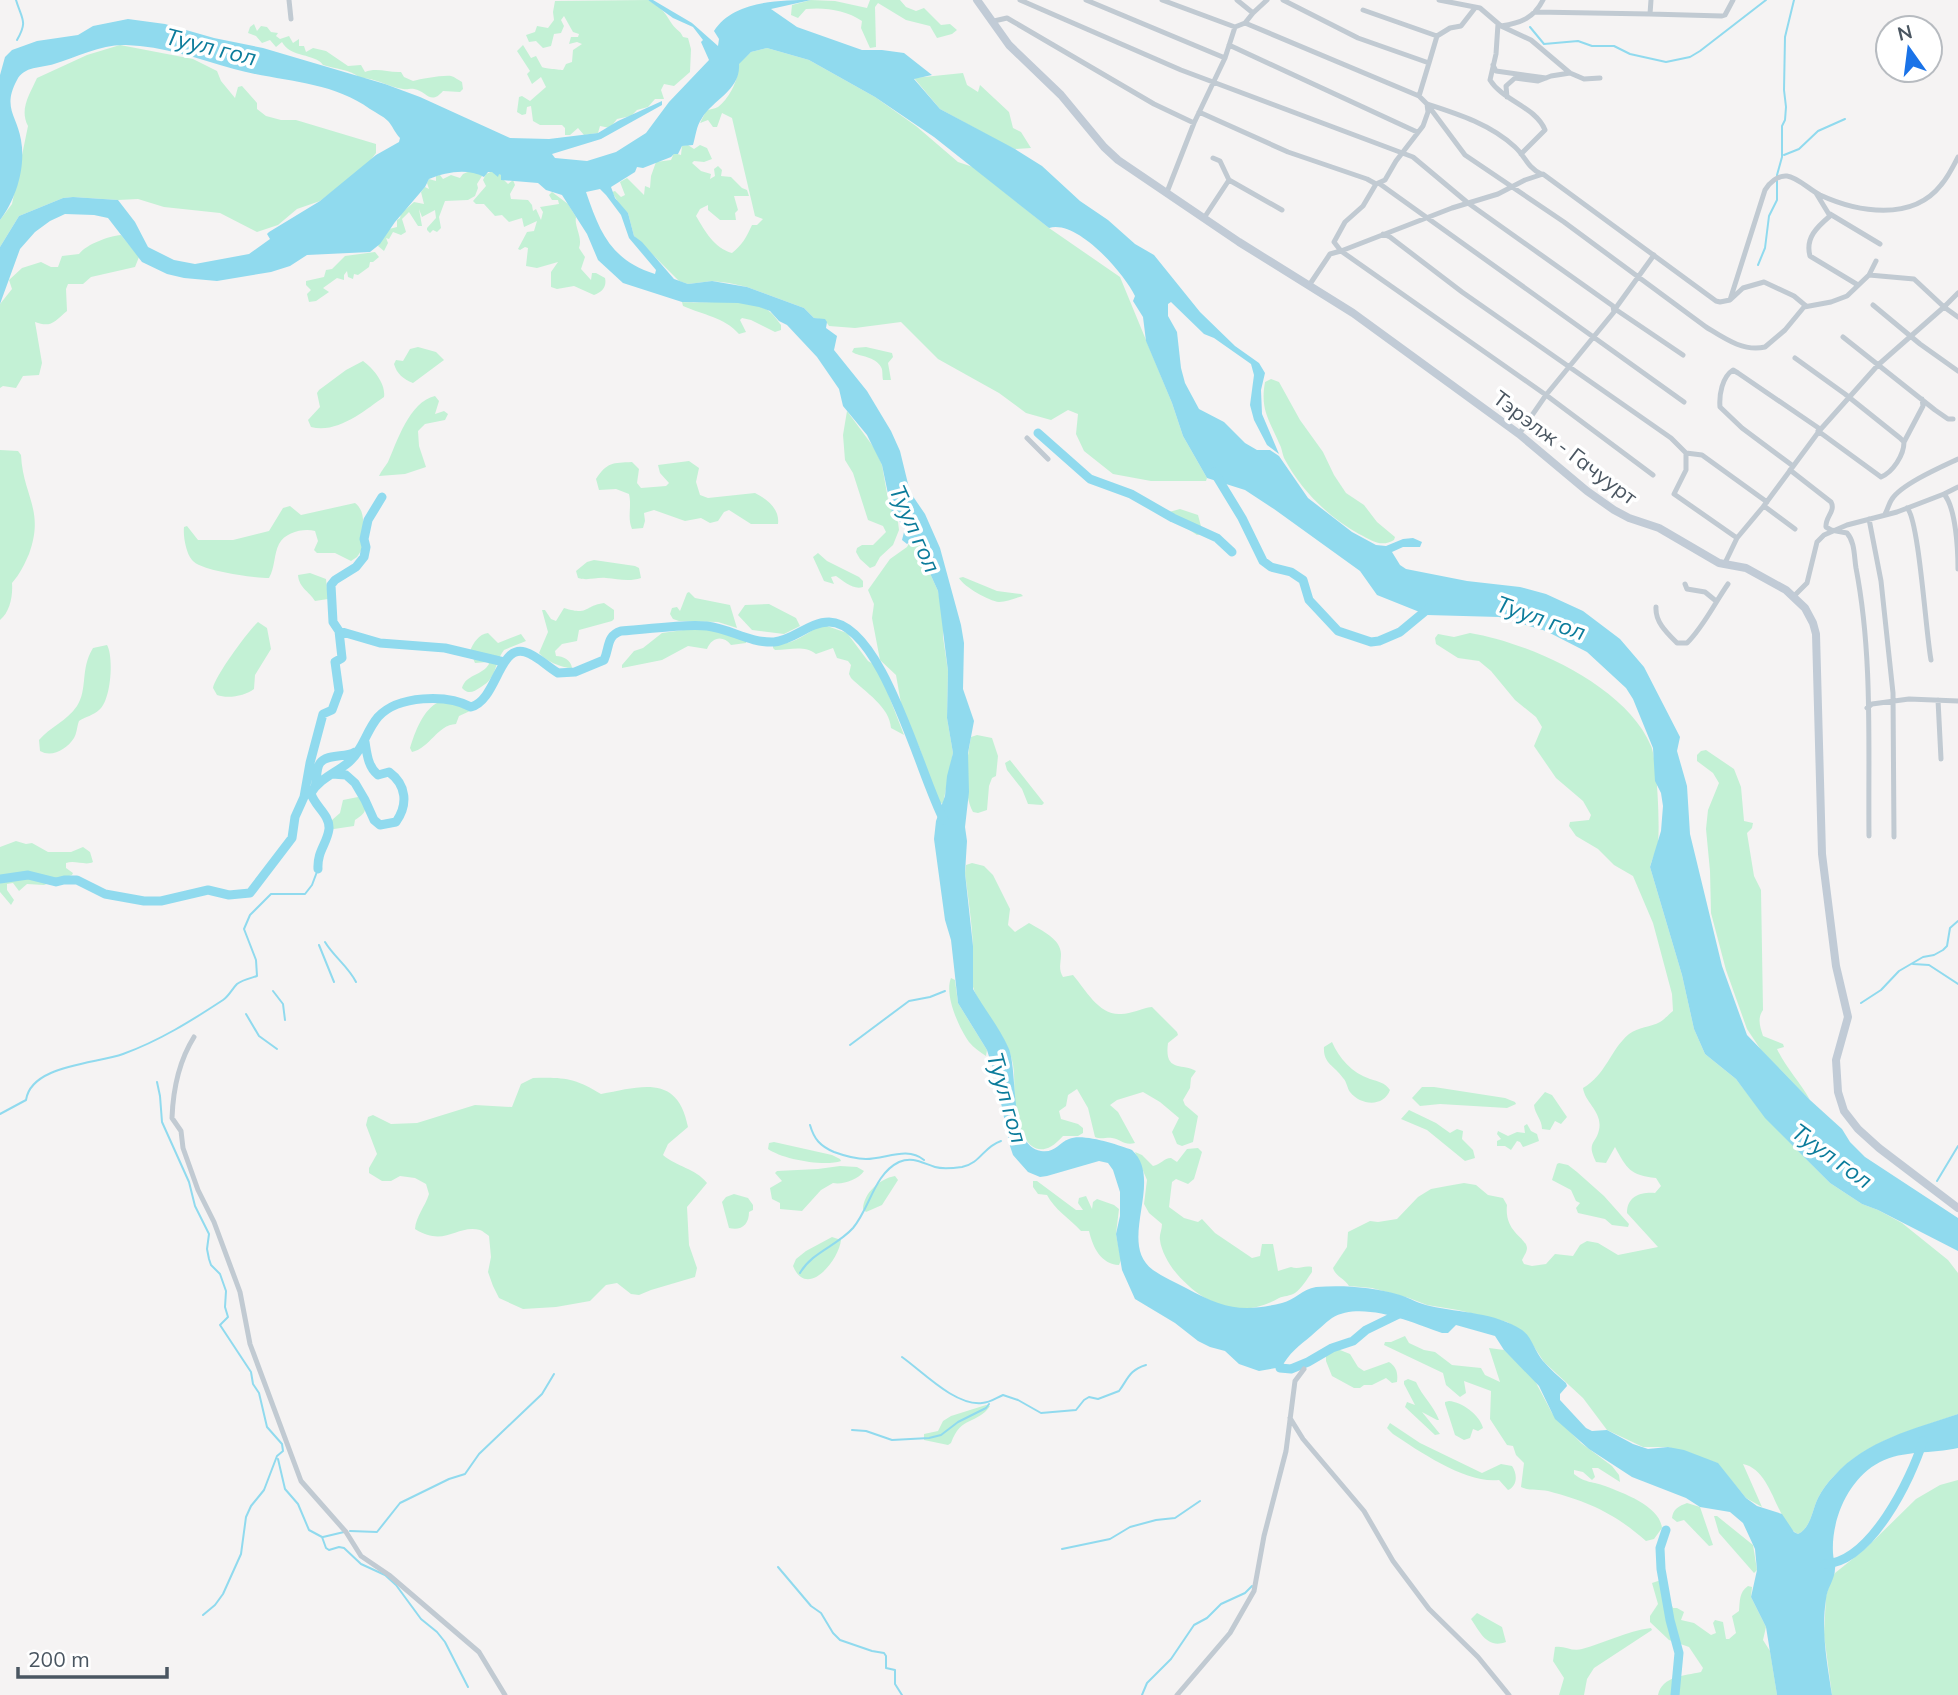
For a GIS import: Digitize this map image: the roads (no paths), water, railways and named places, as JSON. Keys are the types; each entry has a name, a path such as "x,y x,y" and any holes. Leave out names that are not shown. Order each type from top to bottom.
{"main road":[{"name":"Тэрэлж - Гачуурт","path":"977,0 1009,45 1070,105 1104,148 1142,177 1310,285 1428,367 1614,510 1629,518 1659,527 1724,565 1749,570 1794,596 1811,619 1816,639 1822,854 1836,966 1848,1017 1836,1060 1838,1092 1844,1111 1858,1129 1958,1208"}],"street":[{"path":"289,0 291,19"},
{"path":"1020,0 1181,70 1413,157 1468,203 1682,355"},
{"path":"1086,0 1224,58"},
{"path":"1162,0 1234,27 1245,23 1267,0"},
{"path":"1237,0 1253,13"},
{"path":"1283,0 1358,38 1429,62"},
{"path":"1439,0 1486,12 1499,25 1531,40 1570,73 1584,79 1600,78"},
{"path":"1499,25 1521,23 1535,12 1543,0"},
{"path":"1650,14 1651,0"},
{"path":"1535,12 1722,16 1733,0"},
{"path":"1419,96 1437,36 1450,28 1461,26 1475,8"},
{"path":"1363,10 1437,36"},
{"path":"994,21 1007,18 1154,104 1194,123"},
{"path":"1245,23 1419,96 1465,155 1564,222 1706,327 1727,340 1748,348 1765,347 1806,306 1847,296 1869,275 1876,261"},
{"path":"1499,25 1490,80 1507,97 1540,121 1544,128 1543,134 1521,155"},
{"path":"1167,192 1194,123 1224,58 1234,27"},
{"path":"1229,45 1417,132"},
{"path":"1493,65 1496,71 1546,78"},
{"path":"1507,97 1506,86 1511,79 1531,82 1570,73"},
{"path":"1427,104 1426,121 1395,162 1391,173 1378,184 1363,206 1345,222 1334,242 1340,251 1546,395 1653,475"},
{"path":"1427,104 1464,116 1514,146 1528,166 1543,174 1716,301 1730,300 1743,288 1764,282 1794,296 1806,306"},
{"path":"1199,113 1288,152 1378,184 1423,216 1429,217 1684,402"},
{"path":"1730,300 1746,243 1769,183 1789,176 1835,202 1875,210 1902,209 1918,203 1940,187 1958,157"},
{"path":"1213,158 1220,161 1229,180 1282,210"},
{"path":"1310,285 1330,254 1498,194 1543,174"},
{"path":"1204,218 1229,180"},
{"path":"1816,193 1830,214 1880,244"},
{"path":"1830,214 1810,238 1808,253 1858,285"},
{"path":"1382,234 1390,237 1462,292 1671,438 1686,453 1702,455 1795,529"},
{"path":"1518,434 1546,395 1595,338 1654,255"},
{"path":"1869,275 1914,279 1958,317"},
{"path":"1724,565 1737,538 1819,430 1878,365 1958,293"},
{"path":"1873,305 1958,371"},
{"path":"1843,337 1942,415 1953,419"},
{"path":"1795,358 1904,442"},
{"path":"1869,836 1864,615 1853,544 1847,533 1828,528 1826,523 1833,508 1831,502 1720,407 1723,393 1721,385 1728,372 1733,370 1881,477 1890,472 1905,448 1904,442 1923,406 1922,399"},
{"path":"1027,438 1048,460"},
{"path":"1686,453 1686,470 1674,494 1737,538"},
{"path":"1885,515 1890,500 1900,491 1934,469 1958,458"},
{"path":"1794,596 1807,583 1816,542 1824,535 1907,508 1958,486"},
{"path":"1944,494 1952,511 1958,569"},
{"path":"1907,508 1912,514 1916,539 1931,660"},
{"path":"1869,519 1881,581 1893,701 1894,837"},
{"path":"1685,584 1687,589 1705,592 1716,601"},
{"path":"1657,607 1656,613 1661,625 1682,645 1696,634 1728,584"},
{"path":"1938,700 1941,759"},
{"path":"1867,708 1872,704 1893,701 1958,701"},
{"path":"194,1037 180,1065 172,1118 181,1131 183,1148 198,1190 214,1223 240,1292 250,1344 282,1427 294,1467 301,1481 346,1532 361,1556 389,1575 479,1651 505,1695"},
{"path":"1177,1695 1230,1633 1254,1591 1264,1536 1286,1451 1295,1381 1304,1369"},
{"path":"1289,1418 1303,1439 1364,1511 1394,1561 1429,1609 1478,1657 1509,1695"}],"water":[{"name":"Туул гол","path":"648,0 653,0 692,23 718,46 719,39 714,31 722,21 745,8 771,2 811,0 771,9 797,27 862,50 904,53 932,75 914,79 940,109 1042,166 1080,201 1108,220 1135,244 1154,255 1200,312 1235,346 1259,363 1265,373 1261,390 1262,414 1279,454 1267,445 1254,420 1250,405 1254,375 1251,364 1204,334 1171,302 1168,304 1168,316 1177,332 1181,368 1185,383 1199,409 1224,422 1245,443 1257,450 1270,450 1279,456 1308,498 1352,532 1376,545 1386,546 1413,538 1422,542 1420,547 1403,547 1392,552 1406,569 1467,581 1520,587 1546,594 1583,611 1620,639 1644,667 1680,737 1677,751 1687,786 1690,834 1722,966 1747,1035 1842,1129 1865,1157 1958,1218 1958,1251 1862,1204 1830,1183 1765,1118 1736,1079 1705,1054 1694,1029 1682,975 1650,867 1661,831 1663,806 1655,781 1653,748 1626,688 1587,652 1546,631 1499,617 1427,615 1377,595 1360,571 1274,509 1245,490 1207,478 1183,436 1146,341 1143,317 1133,301 1135,296 1121,274 1086,239 1060,227 1049,228 934,137 875,97 809,60 767,48 751,52 739,64 736,81 700,121 693,145 682,146 678,154 643,168 637,167 635,172 611,187 615,198 628,213 634,236 674,279 688,284 712,281 747,287 804,308 814,318 825,319 826,328 837,336 834,350 867,391 900,451 910,492 925,514 940,548 964,643 963,689 974,721 968,753 969,792 965,827 965,873 973,946 973,989 1009,1049 1019,1123 1031,1146 1041,1151 1050,1151 1069,1139 1083,1137 1132,1150 1141,1163 1144,1178 1139,1228 1139,1244 1143,1258 1157,1273 1211,1300 1232,1307 1255,1308 1287,1302 1316,1287 1358,1287 1390,1292 1426,1305 1489,1316 1511,1324 1525,1333 1543,1361 1566,1383 1560,1400 1586,1428 1592,1431 1607,1430 1648,1449 1668,1447 1684,1450 1718,1463 1746,1498 1757,1506 1782,1514 1798,1534 1808,1523 1823,1489 1861,1453 1892,1437 1958,1414 1958,1448 1908,1454 1880,1462 1859,1478 1844,1501 1835,1527 1835,1573 1827,1595 1824,1623 1832,1695 1777,1695 1766,1627 1751,1597 1757,1570 1755,1549 1743,1523 1730,1512 1700,1507 1686,1498 1632,1477 1589,1449 1555,1419 1539,1386 1504,1350 1495,1336 1456,1325 1448,1333 1442,1333 1387,1315 1358,1311 1332,1318 1295,1350 1282,1367 1259,1371 1239,1364 1225,1351 1198,1341 1175,1323 1135,1299 1122,1270 1116,1234 1120,1216 1120,1192 1108,1163 1099,1161 1040,1177 1028,1172 1013,1155 987,1050 958,1003 951,940 945,920 934,839 953,753 947,718 948,671 938,591 928,569 928,553 915,537 907,544 902,540 905,528 892,513 882,465 867,435 843,406 839,389 817,357 770,311 738,303 682,302 623,283 598,260 587,234 562,195 546,190 538,183 501,180 501,175 498,177 492,172 488,172 484,177 457,172 429,179 380,244 370,252 307,255 290,266 271,272 217,281 167,274 142,262 108,218 65,214 35,232 20,249 0,304 0,247 19,216 63,198 118,200 135,222 148,247 174,260 195,264 249,254 270,239 267,234 269,232 320,201 376,155 399,142 400,138 382,116 338,92 154,48 117,45 28,70 20,75 13,90 11,105 21,140 21,172 15,193 0,220 0,75 5,57 12,50 37,41 78,35 93,26 128,19 165,24 263,48 385,84 510,138 549,139 598,133 662,101 662,105 601,139 552,154 555,158 587,161 616,152 646,133 669,102 709,60 701,42 703,40 693,27 673,18","holes":["600,189 621,215 629,238 656,270 655,274 628,261 609,243 602,232 586,192"]}],"waterway":[{"path":"16,0 23,24 17,40"},
{"path":"1530,27 1544,44 1578,41 1592,46 1614,46 1630,54 1666,62 1690,57 1700,51 1766,0"},
{"path":"1758,265 1765,248 1769,216 1777,200 1777,175 1782,157 1782,126 1786,107 1785,37 1794,0"},
{"path":"1784,155 1799,149 1818,131 1845,119"},
{"path":"1038,433 1090,479 1131,494 1173,518 1217,538 1232,552"},
{"path":"1214,472 1242,518 1263,561 1303,580 1309,600 1338,631 1371,642 1379,641 1400,632 1429,608"},
{"path":"0,879 28,875 56,882 77,880 105,894 144,901 161,901 208,890 229,895 250,893 292,838 295,817 304,797 323,714 332,710 339,691 335,662 342,658 339,631 333,622 331,585 356,567 364,557 368,520 382,497"},
{"path":"318,869 329,824 311,793 319,783 354,757 374,722 387,710 398,704 423,699 449,700 471,707 487,694 503,664 516,652 530,654 558,673 575,672 604,660 611,639 616,633 676,626 707,626 765,642 781,641 822,623 829,622 849,629 867,648 883,674 944,820"},
{"path":"339,631 380,643 445,648 504,662"},
{"path":"332,774 346,775 355,783 374,820 380,825 396,822 404,802 402,789 389,772 378,775 375,772 368,760 365,742"},
{"path":"315,787 318,768 323,760 355,752"},
{"path":"0,1114 26,1100 30,1088 39,1079 66,1068 123,1054 149,1043 223,1000 239,983 257,976 256,960 244,929 250,915 271,894 305,894 318,869"},
{"path":"1861,1003 1881,990 1899,971 1923,957 1943,950 1947,946 1950,928 1958,921"},
{"path":"325,942 356,982"},
{"path":"319,945 334,982"},
{"path":"1913,964 1929,965 1958,984"},
{"path":"273,991 283,1004 285,1020"},
{"path":"850,1045 909,1001 945,991"},
{"path":"246,1014 259,1036 277,1049"},
{"path":"157,1082 162,1122 209,1234 207,1249 211,1265 220,1274 226,1291 225,1307 228,1317 220,1325 251,1372 267,1427 282,1444 283,1451 277,1456 264,1490 246,1517 241,1554 223,1594 203,1615"},
{"path":"810,1125 821,1145 842,1155 866,1159 911,1154 924,1160"},
{"name":"Туул гол","path":"800,1273 818,1254 853,1228 878,1183 891,1167 909,1160 938,1168 962,1167 974,1162 1001,1141"},
{"path":"1937,1181 1958,1146"},
{"path":"1280,1368 1291,1369 1308,1362 1332,1348 1353,1341 1366,1330 1403,1312"},
{"path":"902,1357 940,1387 961,1399 985,1403 1003,1395 1041,1413 1076,1410 1089,1397 1098,1399 1119,1391 1132,1372 1146,1365"},
{"path":"350,1531 377,1532 400,1503 465,1474 479,1454 542,1394 554,1374"},
{"path":"852,1430 866,1431 892,1440 929,1438 941,1435 989,1404"},
{"path":"1825,1564 1842,1560 1873,1534 1899,1496 1923,1441"},
{"path":"278,1459 285,1489 298,1504 309,1530 322,1537 329,1550 344,1548 361,1564 385,1575 396,1585 421,1619 445,1642 468,1687"},
{"path":"1062,1549 1110,1539 1130,1527 1175,1518 1200,1501"},
{"path":"1666,1530 1660,1548 1661,1569 1679,1653 1675,1695"},
{"path":"323,1537 344,1532"},
{"path":"778,1567 811,1606 821,1613 840,1640 884,1653 886,1668 895,1670 895,1684 902,1695"},
{"path":"1142,1695 1147,1683 1171,1659 1194,1625 1207,1618 1221,1604 1245,1593 1252,1586"}]}
